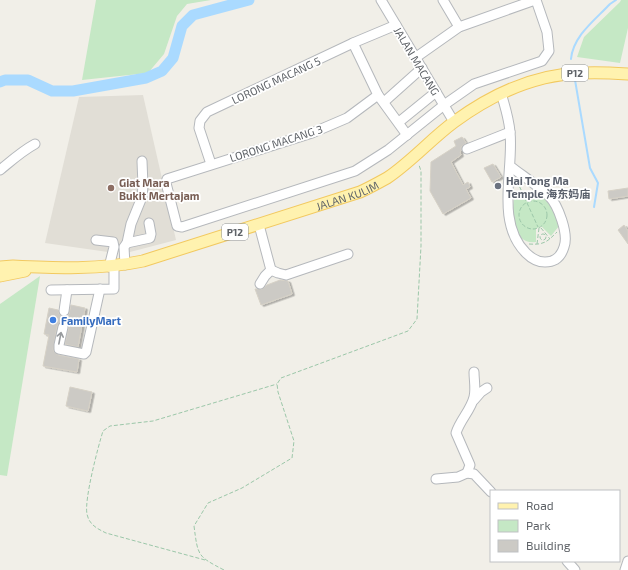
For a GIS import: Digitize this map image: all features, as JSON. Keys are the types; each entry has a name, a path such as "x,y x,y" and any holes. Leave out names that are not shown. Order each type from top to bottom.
{"main road":[{"name":"JALAN KULIM","path":"42,267 116,266 143,261 360,192 387,178 454,122 492,97 501,93 523,84 582,72 628,74"},
{"path":"0,267 42,267"},
{"path":"0,276 42,267"}],"street":[{"name":"JALAN MACANG","path":"381,0 454,122"},
{"path":"443,0 459,27"},
{"path":"415,58 459,27 535,0"},
{"name":"JALAN KULIM","path":"167,179 166,183 177,226 182,227 355,171 388,150 444,105 474,84 542,61 549,51 548,32 535,0"},
{"name":"LORONG MACANG 5","path":"211,164 199,128 200,121 208,112 353,43 396,25"},
{"path":"353,43 381,98 407,135"},
{"name":"LORONG MACANG 3","path":"167,179 312,133 347,118 381,98 422,68"},
{"path":"399,122 436,92"},
{"path":"501,93 510,132 508,199 510,223 518,242 532,258 540,262 556,260 565,246 566,238 561,219 550,197 510,166"},
{"path":"467,149 510,132"},
{"path":"0,170 16,156 35,144"},
{"path":"116,266 126,245 131,224 142,197 142,160"},
{"path":"114,247 150,238 151,234 149,222"},
{"path":"259,225 271,270"},
{"path":"51,290 114,289 116,266 113,242 96,240"},
{"path":"271,270 286,275 348,254"},
{"path":"260,284 271,270"},
{"path":"62,327 59,345 60,349 84,354 86,352 100,289"},
{"path":"64,311 67,290"},
{"path":"467,473 470,465 456,433 457,428 475,396 474,372"},
{"path":"472,403 481,392 487,388"},
{"path":"436,478 458,477 467,473 474,474 490,491"},
{"path":"625,570 628,561"},
{"path":"568,562 575,570"}],"path":[{"path":"224,570 205,560 106,533 94,527 87,515 88,498 103,431 110,426 153,420 277,384 281,378 408,331 417,319 421,246 421,171 416,155"},
{"path":"516,178 539,228 537,244"},
{"path":"536,201 544,206 546,210 547,218 539,228 534,229 526,227 521,220 520,212 527,203 536,201"},
{"path":"518,242 537,244 544,243 551,239 563,226"},
{"path":"539,228 541,228 551,239"},
{"path":"538,239 541,234 547,235"},
{"path":"540,237 540,240 543,240 546,237 544,235"},
{"path":"205,560 197,549 194,526 208,503 242,488 292,458 294,441 278,392 277,384"}],"shaded area":[{"name":"Giat Mara Bukit Mertajam","path":"143,95 176,240 130,252 108,252 45,243 79,97"}],"green space":[{"path":"96,0 211,0 187,4 177,16 164,54 148,73 82,80"},
{"path":"621,0 628,0 628,28 620,63 577,57 584,37"},
{"path":"536,190 550,206 559,226 551,236 541,226 536,229 536,242 528,242 522,239 515,228 513,213 514,199"},
{"path":"40,276 7,476 0,475 0,304"}],"building":[{"path":"462,137 466,143 461,147 461,155 451,162 463,185 468,182 470,187 466,189 471,198 443,214 430,191 431,162 456,146 454,141"},
{"path":"493,164 501,177 492,182 484,168"},
{"path":"628,188 628,196 609,199 608,191"},
{"path":"624,225 628,231 628,244 618,230"},
{"path":"280,280 288,281 292,294 261,305 255,289 262,289 267,285"},
{"path":"71,305 85,308 78,347 65,344 69,326 67,322 62,321 57,326 53,349 58,355 79,359 77,372 43,366 49,335 44,334 49,308 58,310 59,314 64,317 69,314"},
{"path":"70,387 92,392 88,411 66,406"}],"waterway":[{"path":"0,82 5,80 28,80 52,91 73,91 146,78 162,71 173,58 182,26 193,15 249,0"},
{"path":"571,59 580,36 598,16 616,0"},
{"path":"575,80 590,168 598,183 594,207"}],"tunnel":[{"path":"63,327 64,311"}],"place":[{"name":"Hai Tong Ma Temple 海东妈庙","path":"498,186"},
{"name":"Giat Mara Bukit Mertajam","path":"111,188"},
{"name":"FamilyMart","path":"53,320"}]}
